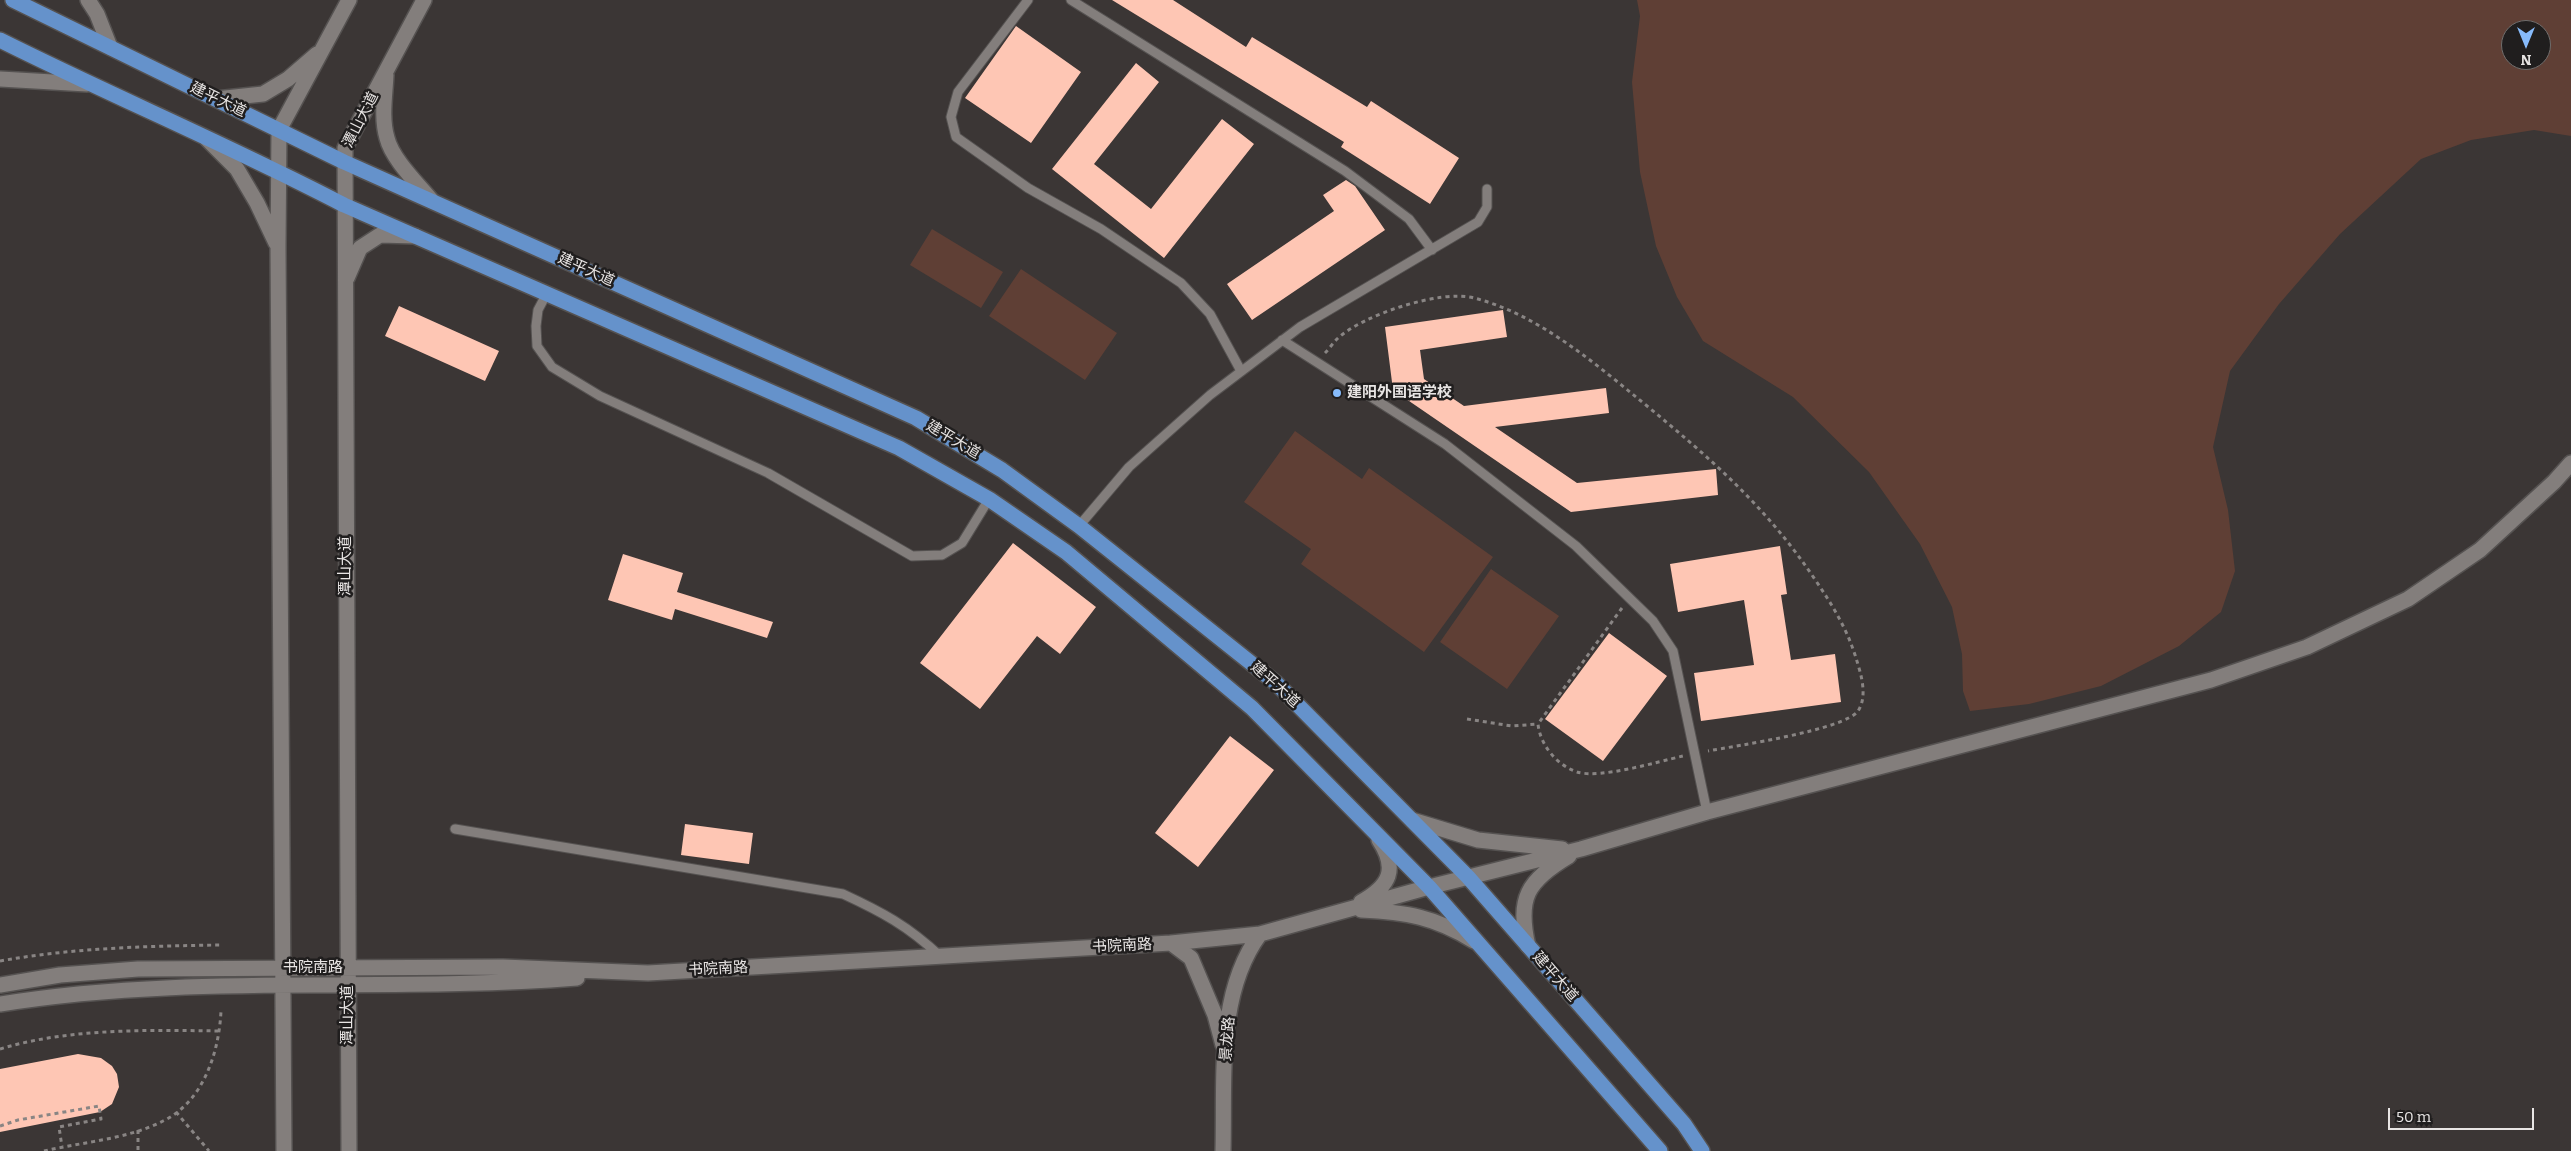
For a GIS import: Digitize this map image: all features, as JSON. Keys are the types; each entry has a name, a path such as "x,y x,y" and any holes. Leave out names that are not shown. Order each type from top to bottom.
{"main road":[{"name":"建平大道","path":"13,0 344,162 916,418 1002,470 1079,526 1276,683 1468,877 1684,1124 1702,1151"},
{"path":"88,0 97,14 110,47"},
{"path":"284,1151 278,248 279,130 349,0"},
{"name":"潭山大道","path":"349,1151 344,162 345,148 424,0"},
{"path":"0,40 87,84 278,171 344,205 899,448 988,499 1066,552 1252,708 1429,887 1660,1151"},
{"path":"216,99 263,94 288,79 323,48"},
{"path":"387,70 384,110 387,139 402,166 432,201"},
{"path":"0,79 87,84"},
{"path":"207,138 237,169 257,203 278,248"},
{"path":"344,284 360,248 380,235 415,236"},
{"path":"1528,946 1522,922 1524,900 1529,888 1556,864 1581,849 1707,812 2211,680 2307,647 2408,599 2480,550 2554,482 2571,463"},
{"path":"1412,820 1447,832 1498,843 1581,849"},
{"path":"1347,910 1367,899 1388,879 1390,860 1372,829"},
{"name":"书院南路","path":"0,985 60,975 138,969 502,967 648,973 1170,943 1260,934 1429,887 1581,849"},
{"path":"1347,910 1395,912 1426,917 1443,923 1479,944"},
{"name":"景龙路","path":"1223,1151 1229,1012 1247,952 1260,934"},
{"path":"1170,943 1191,958 1215,1016 1226,1056"},
{"path":"0,1004 64,994 136,988 504,984 648,973"}],"lane":[{"path":"1028,0 958,92 951,118 956,137 1028,188 1101,229 1181,283 1210,314 1241,371"},
{"path":"1071,0 1345,171 1409,219 1432,250"},
{"path":"1079,526 1129,466 1190,411 1241,371 1300,327 1478,222 1487,207 1487,189"},
{"path":"547,294 538,310 537,346 552,367 600,396 768,473 912,556 942,555 962,543 988,499"},
{"path":"1282,340 1320,362 1445,444 1576,546 1653,621 1673,651 1707,812"},
{"path":"454,829 844,894 890,916 918,936 940,956"}],"path":[{"path":"1320,362 1337,338 1355,326 1389,311 1423,300 1447,296 1474,297 1515,314 1544,329 1593,363 1714,461 1765,512 1805,564 1840,616 1858,665 1863,689 1861,704 1854,715 1827,727 1622,769 1577,772 1559,761 1546,748 1539,736 1538,724 1629,598"},
{"path":"1467,719 1512,726 1538,724"},
{"path":"0,961 37,955 122,947 220,944"},
{"path":"44,1151 138,1130 164,1121 192,1101 209,1068 220,1031 221,1011"},
{"path":"0,1049 26,1041 134,1030 220,1031"},
{"path":"0,1126 18,1120 99,1106 101,1118 59,1127 62,1147"},
{"path":"176,1112 209,1151"},
{"path":"138,1130 138,1151"}],"shaded area":[{"path":"1637,0 2571,0 2571,136 2534,130 2471,140 2421,159 2340,234 2279,304 2230,371 2213,447 2228,510 2235,571 2221,612 2179,646 2101,686 2029,704 1970,711 1963,691 1962,654 1952,607 1920,544 1869,472 1793,397 1703,341 1677,297 1656,246 1640,172 1632,82 1640,16"},
{"path":"932,229 1003,272 981,308 910,265"},
{"path":"1021,269 1117,333 1085,380 989,316"},
{"path":"1295,431 1362,479 1369,468 1493,557 1424,652 1301,564 1311,549 1244,502"},
{"path":"1491,569 1559,616 1507,689 1440,642"}],"building":[{"path":"1112,0 1173,0 1246,47 1252,37 1367,107 1371,101 1459,158 1430,204 1341,147 1344,142"},
{"path":"1016,26 1081,72 1031,143 965,98"},
{"path":"1136,63 1159,82 1094,164 1151,209 1222,119 1254,144 1164,258 1052,169"},
{"path":"1346,180 1355,186 1385,230 1252,320 1227,284 1334,211 1323,195"},
{"path":"399,306 499,351 485,381 385,336"},
{"path":"1503,310 1507,337 1420,350 1424,379 1464,406 1606,388 1609,413 1495,427 1577,483 1716,469 1718,495 1571,512 1393,390 1385,327"},
{"path":"1013,543 1096,607 1060,654 1037,636 980,709 920,663"},
{"path":"1780,546 1787,594 1781,595 1791,660 1835,654 1841,702 1701,721 1694,673 1754,665 1744,600 1678,612 1670,564"},
{"path":"623,554 683,573 677,592 773,622 767,638 675,609 672,620 608,600"},
{"path":"1609,633 1667,676 1603,761 1545,719"},
{"path":"1230,736 1274,770 1198,867 1155,833"},
{"path":"685,824 753,833 749,864 681,855"},
{"path":"78,1054 101,1058 112,1066 117,1074 119,1087 112,1104 100,1112 0,1132 0,1069"}],"place":[{"name":"建阳外国语学校","path":"1337,393"}]}
